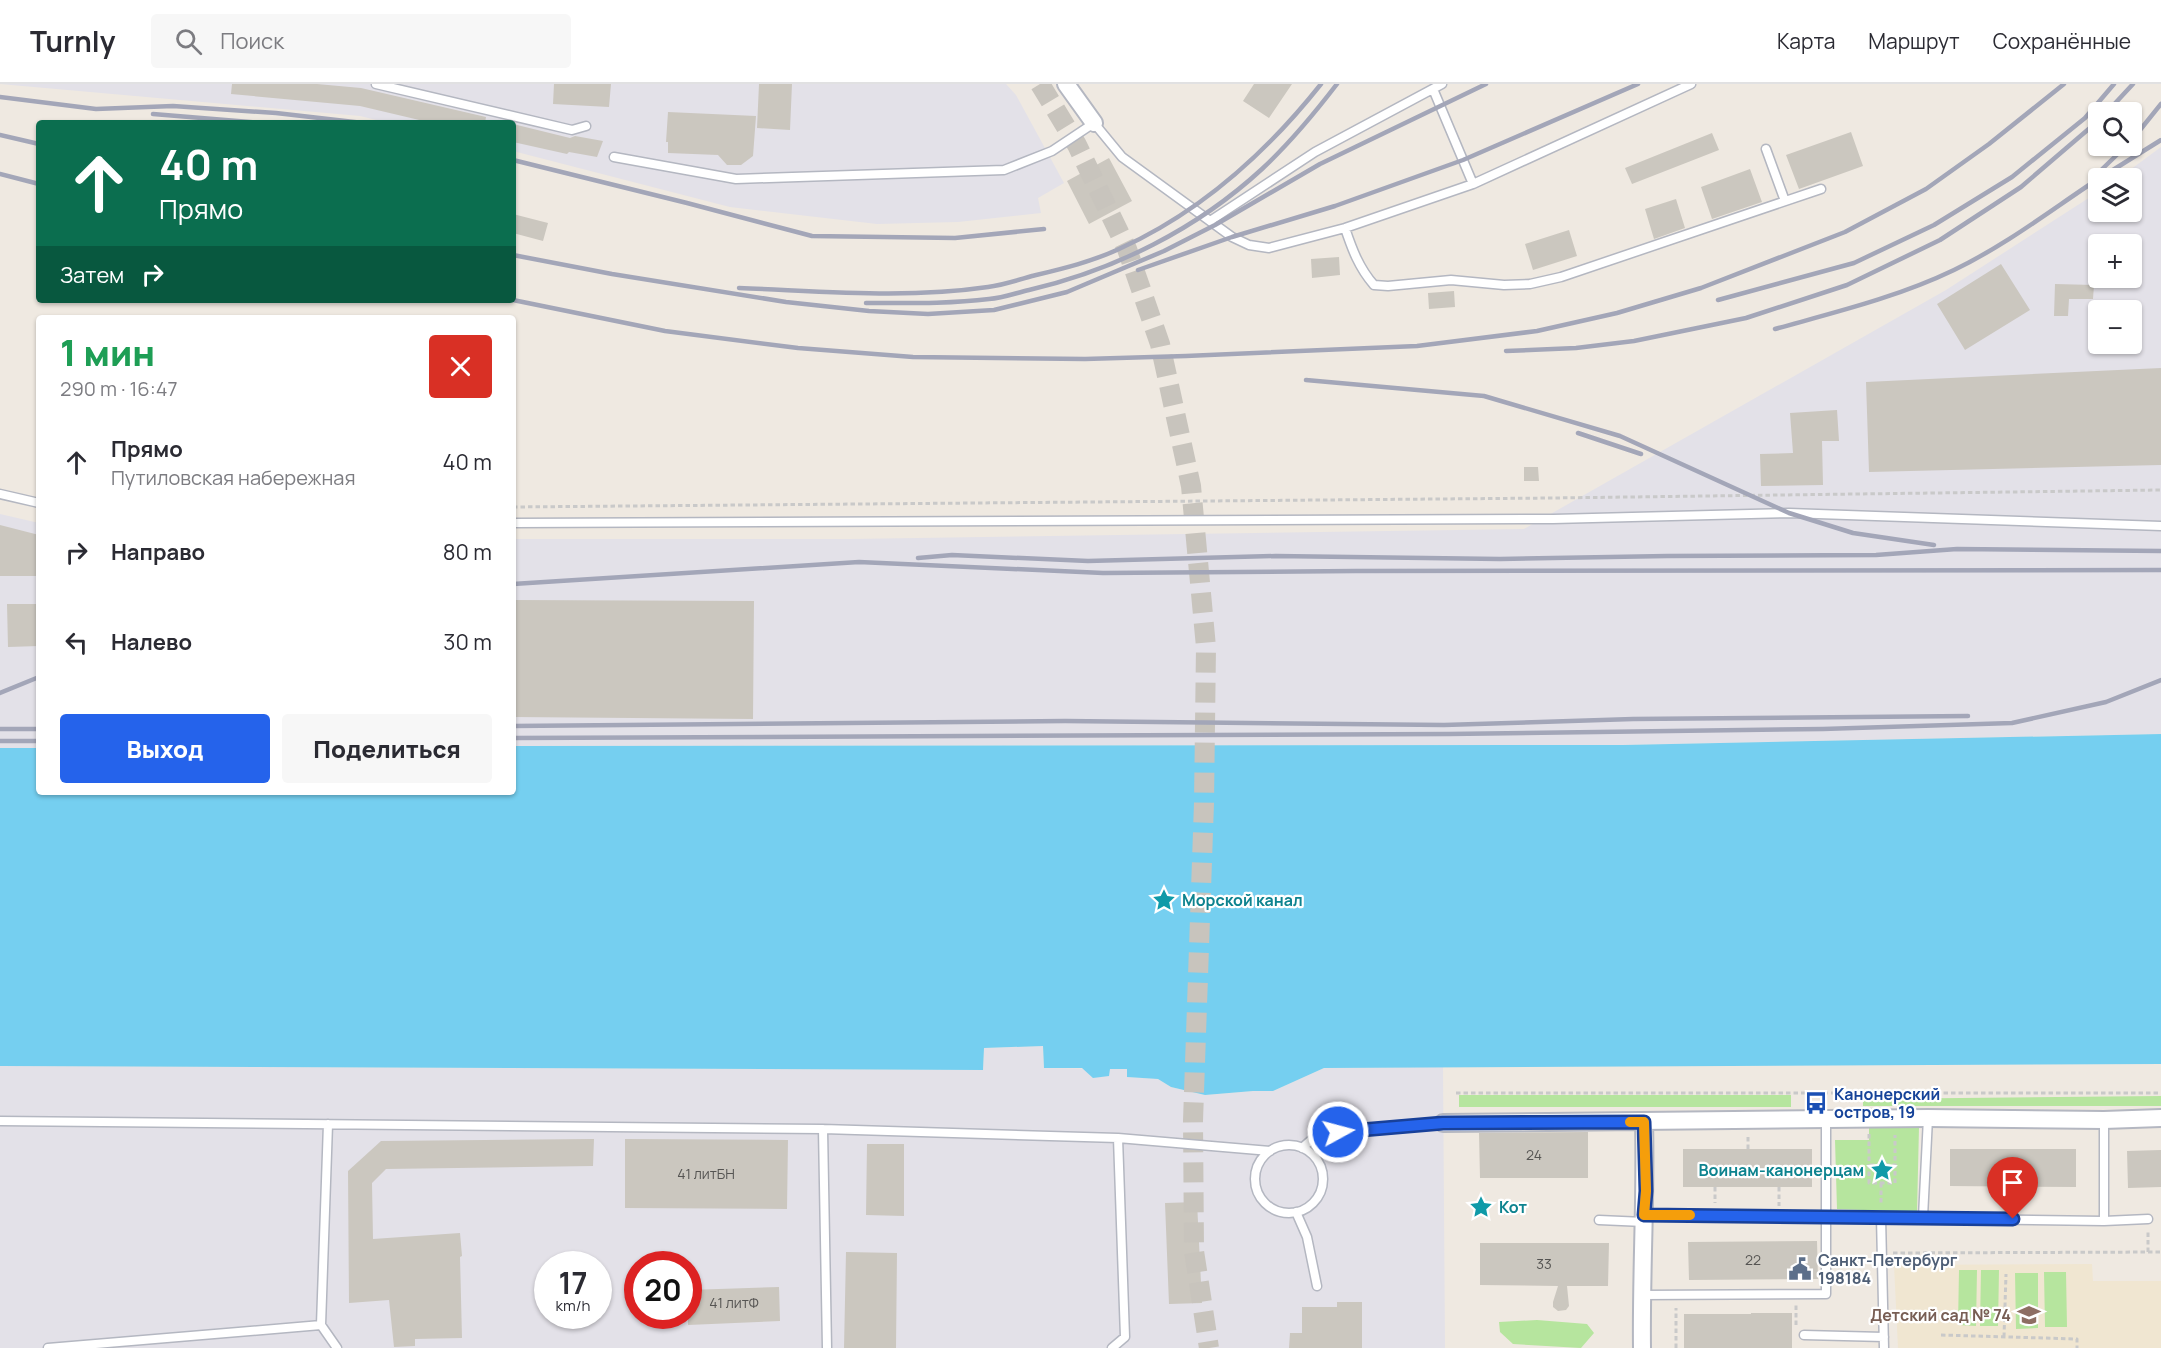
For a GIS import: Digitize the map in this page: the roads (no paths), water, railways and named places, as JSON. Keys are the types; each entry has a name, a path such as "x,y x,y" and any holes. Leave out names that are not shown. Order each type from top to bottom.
{"street":[{"path":"1066,84 1094,123"},
{"path":"1443,1123 2161,1118"},
{"path":"1642,1348 1641,1295 1646,1191 1644,1122"}],"lane":[{"path":"376,84 572,130 586,126"},
{"path":"1210,221 1315,152 1442,84"},
{"path":"614,157 736,179 1004,170 1052,151 1094,123 1122,157 1232,237 1250,245 1269,248 1345,228 1473,184 1691,84"},
{"path":"1433,89 1473,184"},
{"path":"1766,149 1785,201"},
{"path":"1345,228 1365,274 1374,285 1388,286 1451,280 1504,285 1530,284 1562,277 1821,189"},
{"path":"0,494 36,502"},
{"path":"516,523 1541,519 1789,513 2161,526"},
{"path":"1923,1218 1928,1118"},
{"path":"1641,1295 1826,1294 1826,1119"},
{"path":"2104,1120 2104,1221"},
{"path":"0,1121 823,1129 1118,1138 1270,1151"},
{"path":"1302,1148 1317,1135 1381,1127 1443,1123"},
{"path":"328,1124 321,1325 337,1348"},
{"path":"823,1129 827,1348"},
{"path":"1112,1348 1125,1337 1118,1138"},
{"path":"1282,1145 1295,1145 1307,1150 1317,1159 1322,1171 1322,1185 1317,1197 1308,1207 1296,1212 1283,1212 1270,1207 1261,1198 1256,1186 1255,1173 1260,1160 1270,1151 1282,1145"},
{"path":"1296,1212 1307,1237 1317,1286"},
{"path":"1599,1221 1644,1218 1826,1217 2104,1221 2148,1219"},
{"path":"1881,1217 1884,1348"},
{"path":"48,1348 321,1325"},
{"path":"1804,1335 1884,1337"}],"water":[{"name":"Морской канал","path":"2161,734 2161,1064 1324,1068 1273,1091 1205,1095 1171,1087 1158,1079 1127,1077 1127,1069 1110,1069 1109,1076 1093,1078 1082,1068 1044,1068 1043,1046 984,1048 983,1070 0,1066 0,748 36,748 36,795 516,795 516,746 1623,745"}],"tunnel":[{"path":"1040,84 1077,145 1127,249 1160,344 1191,486 1206,647 1204,803 1193,1121 1194,1251 1209,1348"}],"railway":[{"path":"739,288 864,293 957,291 1005,284 1098,258 1177,218 1204,199 1254,157 1321,84"},
{"path":"866,303 974,301 999,298 1061,282 1123,259 1182,228 1237,191 1282,149 1337,84"},
{"path":"516,256 612,274 786,302 869,311 928,314 994,310 1067,292 1164,251 1215,225 1320,164 1486,84"},
{"path":"1138,270 1232,237 1335,206 1463,160 1638,84"},
{"path":"516,301 665,331 798,348 913,357 1085,359 1186,356 1417,346 1537,331 1617,313 1701,288 1845,232 1926,189 1989,144 2064,84"},
{"path":"1718,300 1854,263 1934,225 2012,177 2085,118 2114,84"},
{"path":"2116,102 2133,84"},
{"path":"0,97 96,109 173,106 337,120"},
{"path":"2142,128 2161,104"},
{"path":"153,114 225,120"},
{"path":"1506,351 1576,348 1634,341 1746,318 1847,285 1940,240 2021,187 2088,130"},
{"path":"0,135 36,143"},
{"path":"2116,168 2161,140"},
{"path":"2103,168 2116,156"},
{"path":"516,161 812,236 955,238 1044,229"},
{"path":"0,174 36,183"},
{"path":"1775,329 1844,310 1933,280 2010,238 2088,186"},
{"path":"1306,380 1484,396 1620,436 1789,513 1853,533 1934,545"},
{"path":"1578,433 1641,454"},
{"path":"918,558 952,555 1088,561 1276,556 1500,559 1876,555 1957,549 2161,551"},
{"path":"516,584 859,562 1103,573 2161,570"},
{"path":"0,693 36,678"},
{"path":"516,738 1449,734 1823,729 2012,723 2106,702 2161,680"},
{"path":"516,726 1065,721 1444,725 1633,719 1968,716"},
{"path":"0,729 36,729"},
{"path":"0,741 36,741"}],"place":[{"name":"Морской канал","path":"1164,900"},
{"name":"Канонерский остров, 19","path":"1816,1103"},
{"name":"Воинам-канонерцам","path":"1882,1170"},
{"name":"Кот","path":"1481,1207"},
{"name":"Санкт-Петербург 198184","path":"1800,1269"},
{"name":"Детский сад № 74","path":"2029,1315"}]}
